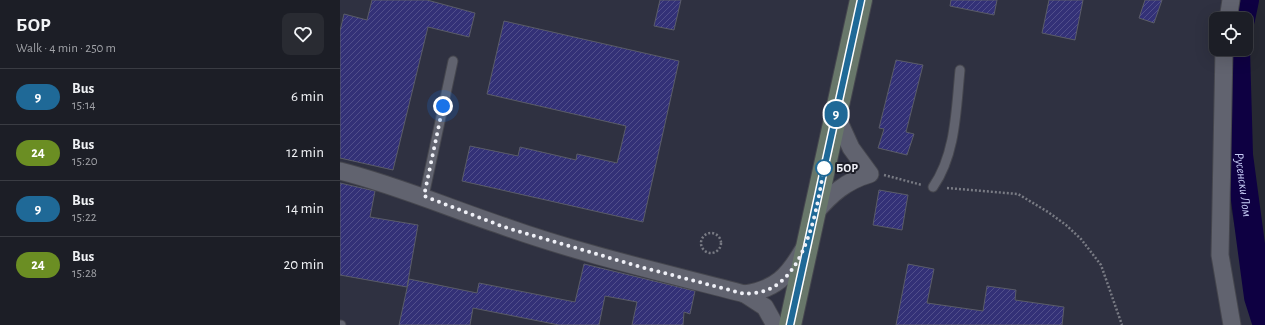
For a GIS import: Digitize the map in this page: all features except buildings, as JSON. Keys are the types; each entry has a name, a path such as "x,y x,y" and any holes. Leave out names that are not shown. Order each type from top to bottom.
{"main road":[{"path":"790,325 861,0"}],"street":[{"path":"1229,12 1231,0"},
{"path":"1224,56 1220,256 1232,325"},
{"path":"814,214 827,198 841,186 870,174 851,148 836,115"},
{"path":"340,171 366,177 424,196 504,227 641,267 745,294 765,307 775,325"},
{"path":"745,294 761,292 774,285 792,268 808,241"}],"lane":[{"path":"424,196 453,61"},
{"path":"933,187 943,172 949,150 960,70"}],"path":[{"path":"870,174 884,175 917,185 1018,194 1048,212 1081,239 1101,265 1122,325"},
{"path":"707,233 718,235 721,240 721,247 716,252 709,253 702,248 702,238 707,233"}],"shaded area":[{"path":"340,0 1238,0 1235,12 1209,12 1209,56 1217,56 1226,184 1255,325 340,325"}],"waterway":[{"name":"Русенски Лом","path":"1242,12 1245,0"},
{"name":"Русенски Лом","path":"1236,56 1239,155 1258,297 1265,319"}],"bus line":[{"name":"9","path":"790,325 861,0"}],"place":[{"name":"БОР","path":"824,168"}],"route":[{"path":"443,106 424,196 504,227 641,267 745,294 761,292 774,285 792,268 808,241 824,168"}]}
